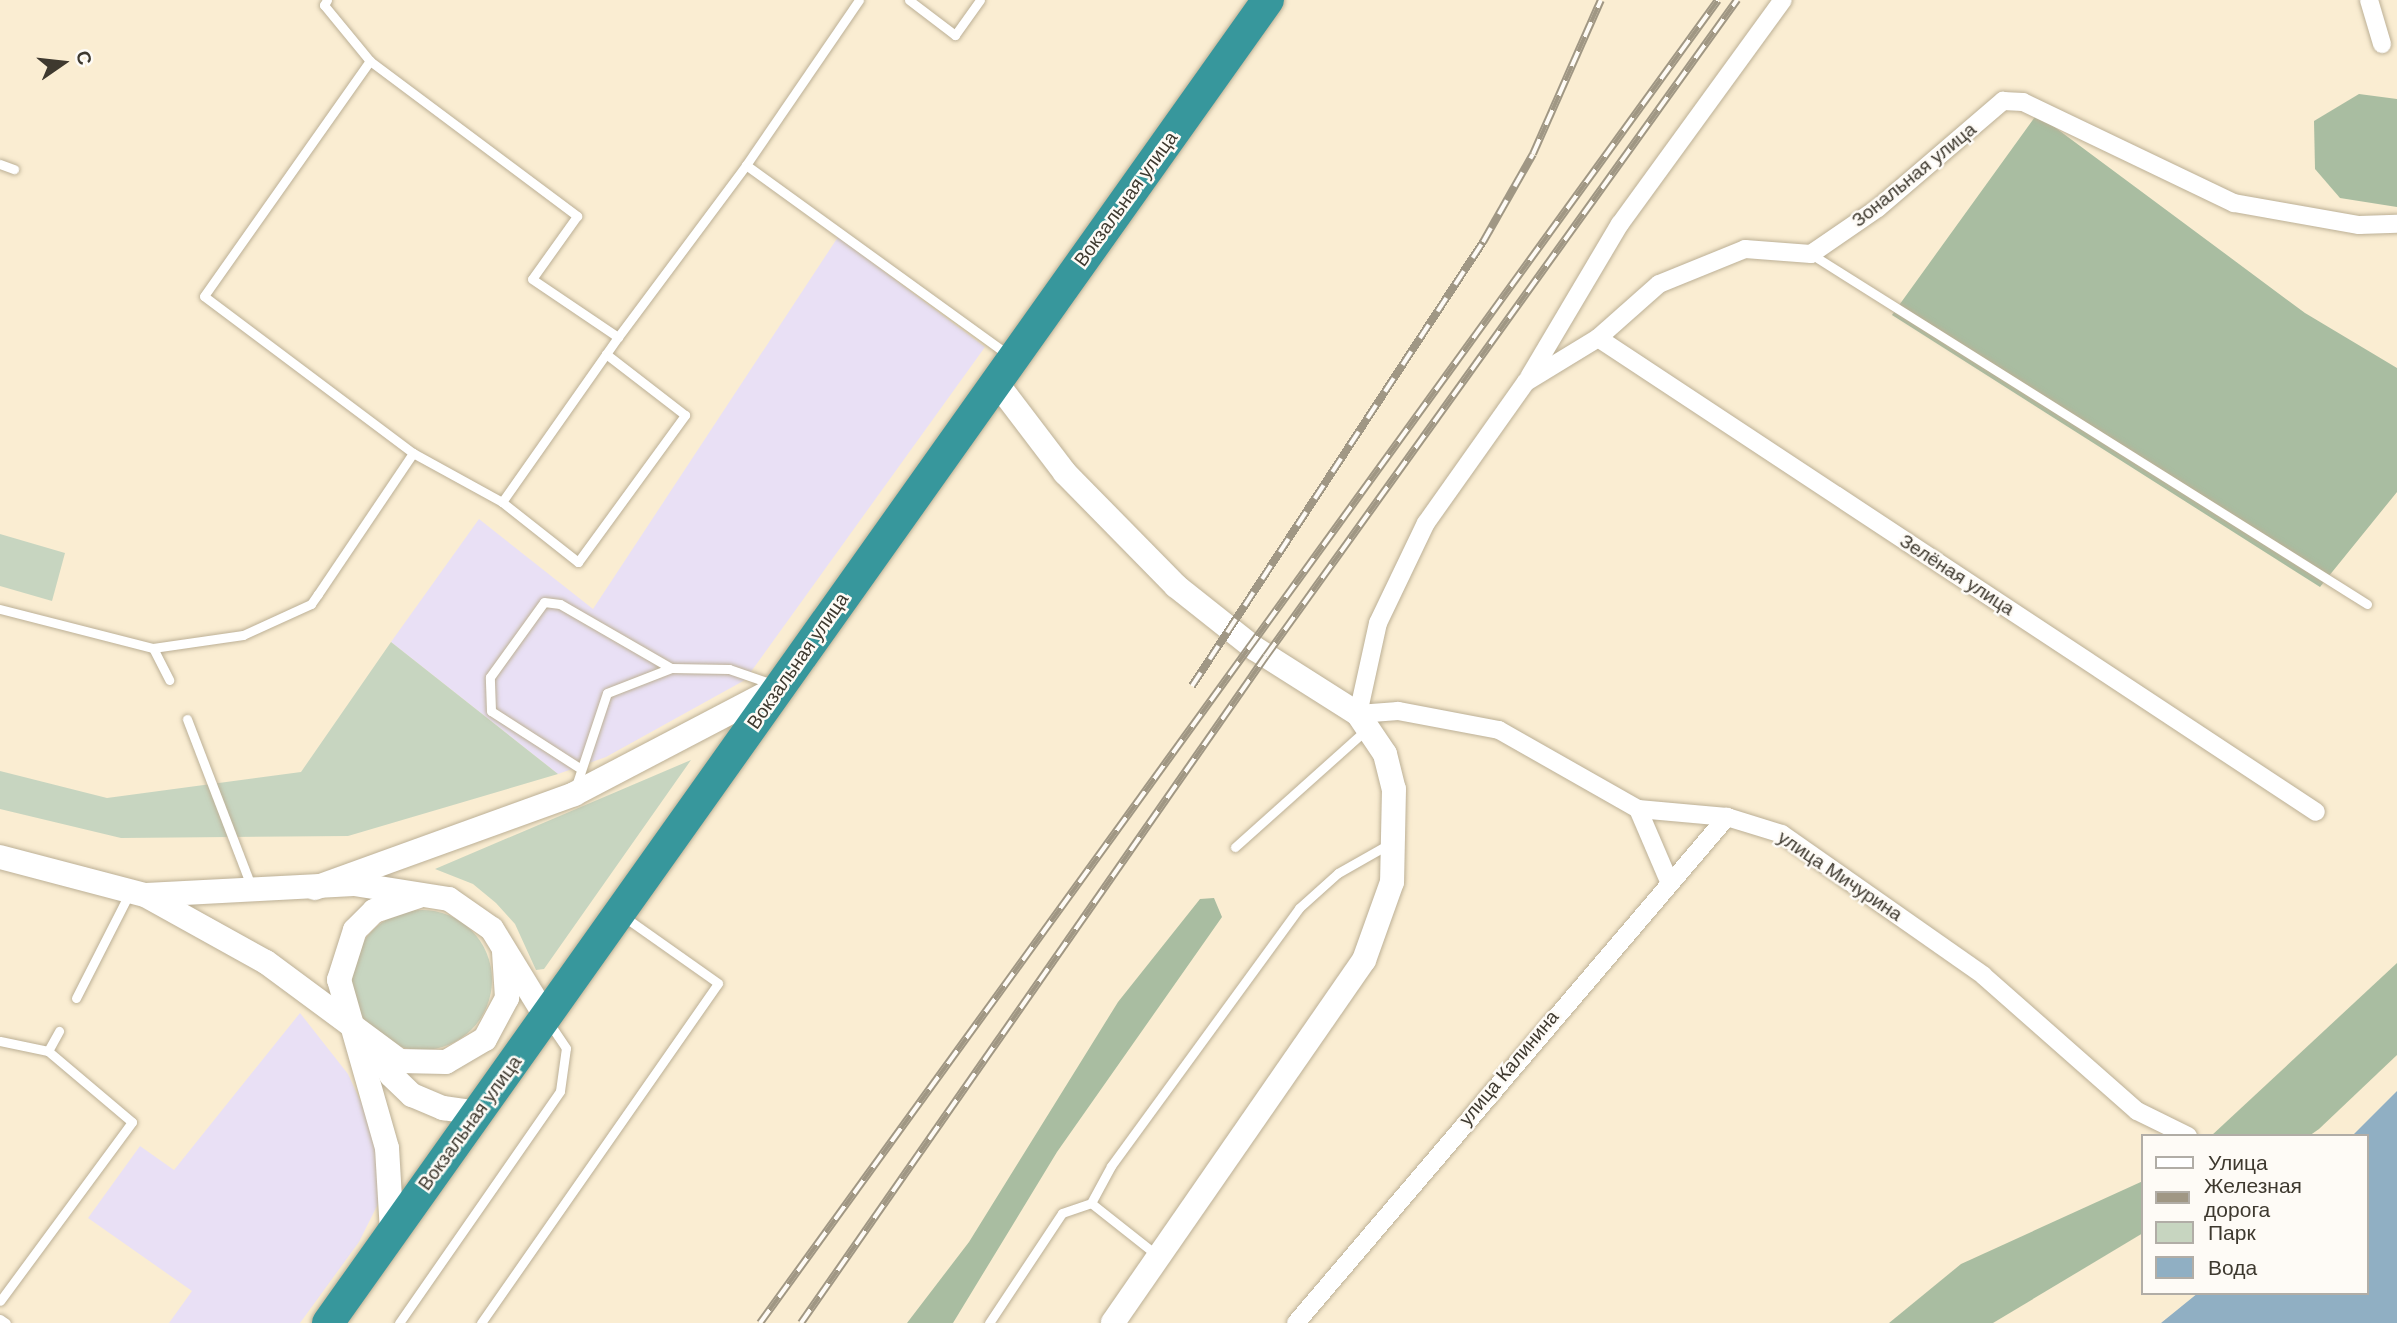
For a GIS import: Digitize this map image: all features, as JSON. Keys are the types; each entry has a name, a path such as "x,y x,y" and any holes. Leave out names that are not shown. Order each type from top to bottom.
{"highway":[{"name":"Вокзальная улица","path":"328,1323 478,1113 535,1015 620,914 1268,0"}],"main road":[{"path":"1004,370 1065,473 1176,586 1238,636 1364,721 1394,789 1396,840 1392,882 1364,960 1113,1323"},
{"path":"315,888 574,794 780,687"},
{"path":"0,857 138,893 266,962 355,1029 379,1052 412,1095 443,1108 478,1113"},
{"path":"138,893 365,885 423,895 473,911 504,952 535,1015"},
{"path":"392,1232 387,1148 355,1029 343,1006 343,953 374,911 423,895"},
{"path":"379,1052 423,1065 467,1053 485,1039 507,998 504,952"}],"street":[{"path":"1364,721 1378,622 1426,523 1525,382 1620,224 1783,0"},
{"path":"2369,0 2382,44"},
{"name":"Зональная улица","path":"1811,254 1878,208 2003,101 2023,102 2234,203 2360,226 2397,224"},
{"path":"1525,382 1598,338 1659,284 1745,249 1811,254"},
{"name":"Зелёная улица","path":"1598,338 2316,812"},
{"name":"улица Мичурина","path":"1364,721 1398,710 1499,730 1638,809 1727,817 1794,842 1983,975 2137,1111 2184,1134"},
{"path":"1638,809 1668,878"},
{"name":"улица Калинина","path":"1296,1323 1668,878 1727,817"}],"lane":[{"path":"327,0 324,5 370,61 577,216 532,279 618,337"},
{"path":"502,502 618,337 746,165 859,0"},
{"path":"909,0 955,35 980,0"},
{"path":"370,61 204,296 413,453 502,502 578,562 685,415 606,354"},
{"path":"0,164 14,169"},
{"path":"746,165 1004,370"},
{"path":"1811,254 2367,604"},
{"path":"0,609 153,648 243,635 311,604 413,453"},
{"path":"578,767 491,711 490,677 544,602 559,604 671,668"},
{"path":"153,648 169,680"},
{"path":"574,794 578,767 607,693 671,668 729,669 780,687"},
{"path":"187,719 253,891"},
{"path":"1235,846 1364,721"},
{"path":"989,1323 1062,1213 1091,1203 1111,1166 1299,908 1338,873 1396,840"},
{"path":"76,998 138,893"},
{"path":"481,1323 718,983 620,914"},
{"path":"399,1323 559,1091 566,1048 535,1015"},
{"path":"48,1051 59,1031"},
{"path":"0,1041 48,1051 132,1122 0,1301"},
{"path":"1091,1203 1158,1256"},
{"path":"0,1319 6,1323"}],"shaded area":[{"path":"838,237 985,347 745,680 606,757 558,774 391,642 479,519 593,609"},
{"path":"300,1013 348,1074 372,1126 381,1168 378,1204 359,1242 300,1323 169,1323 192,1291 88,1218 140,1146 174,1170"}],"green space":[{"path":"2359,94 2397,99 2397,207 2340,198 2315,169 2314,121"},
{"path":"2037,114 2305,313 2397,368 2397,492 2320,587 1892,315"},
{"path":"0,534 65,553 52,601 0,586"},
{"path":"391,642 558,774 348,836 121,838 0,809 0,771 107,798 301,772"},
{"path":"691,760 544,969 536,970 515,924 496,903 473,884 435,869"},
{"path":"1214,898 1222,917 1057,1152 953,1323 907,1323 969,1242 1118,1002 1200,899"},
{"path":"422,910 449,915 472,930 487,953 492,980 487,1007 472,1030 449,1045 422,1050 395,1045 372,1030 357,1007 352,980 357,953 372,930 395,915"},
{"path":"2397,963 2397,1055 2319,1129 2312,1134 2213,1134"},
{"path":"2142,1181 2142,1234 1993,1323 1889,1323 1961,1264"}],"water":[{"path":"2397,1091 2397,1323 2161,1323 2196,1295 2369,1295 2369,1134 2354,1134"}],"railway":[{"path":"1192,686 1483,242 1533,154 1601,0"},
{"path":"760,1323 1718,0"},
{"path":"801,1323 1266,656 1737,0"}]}
